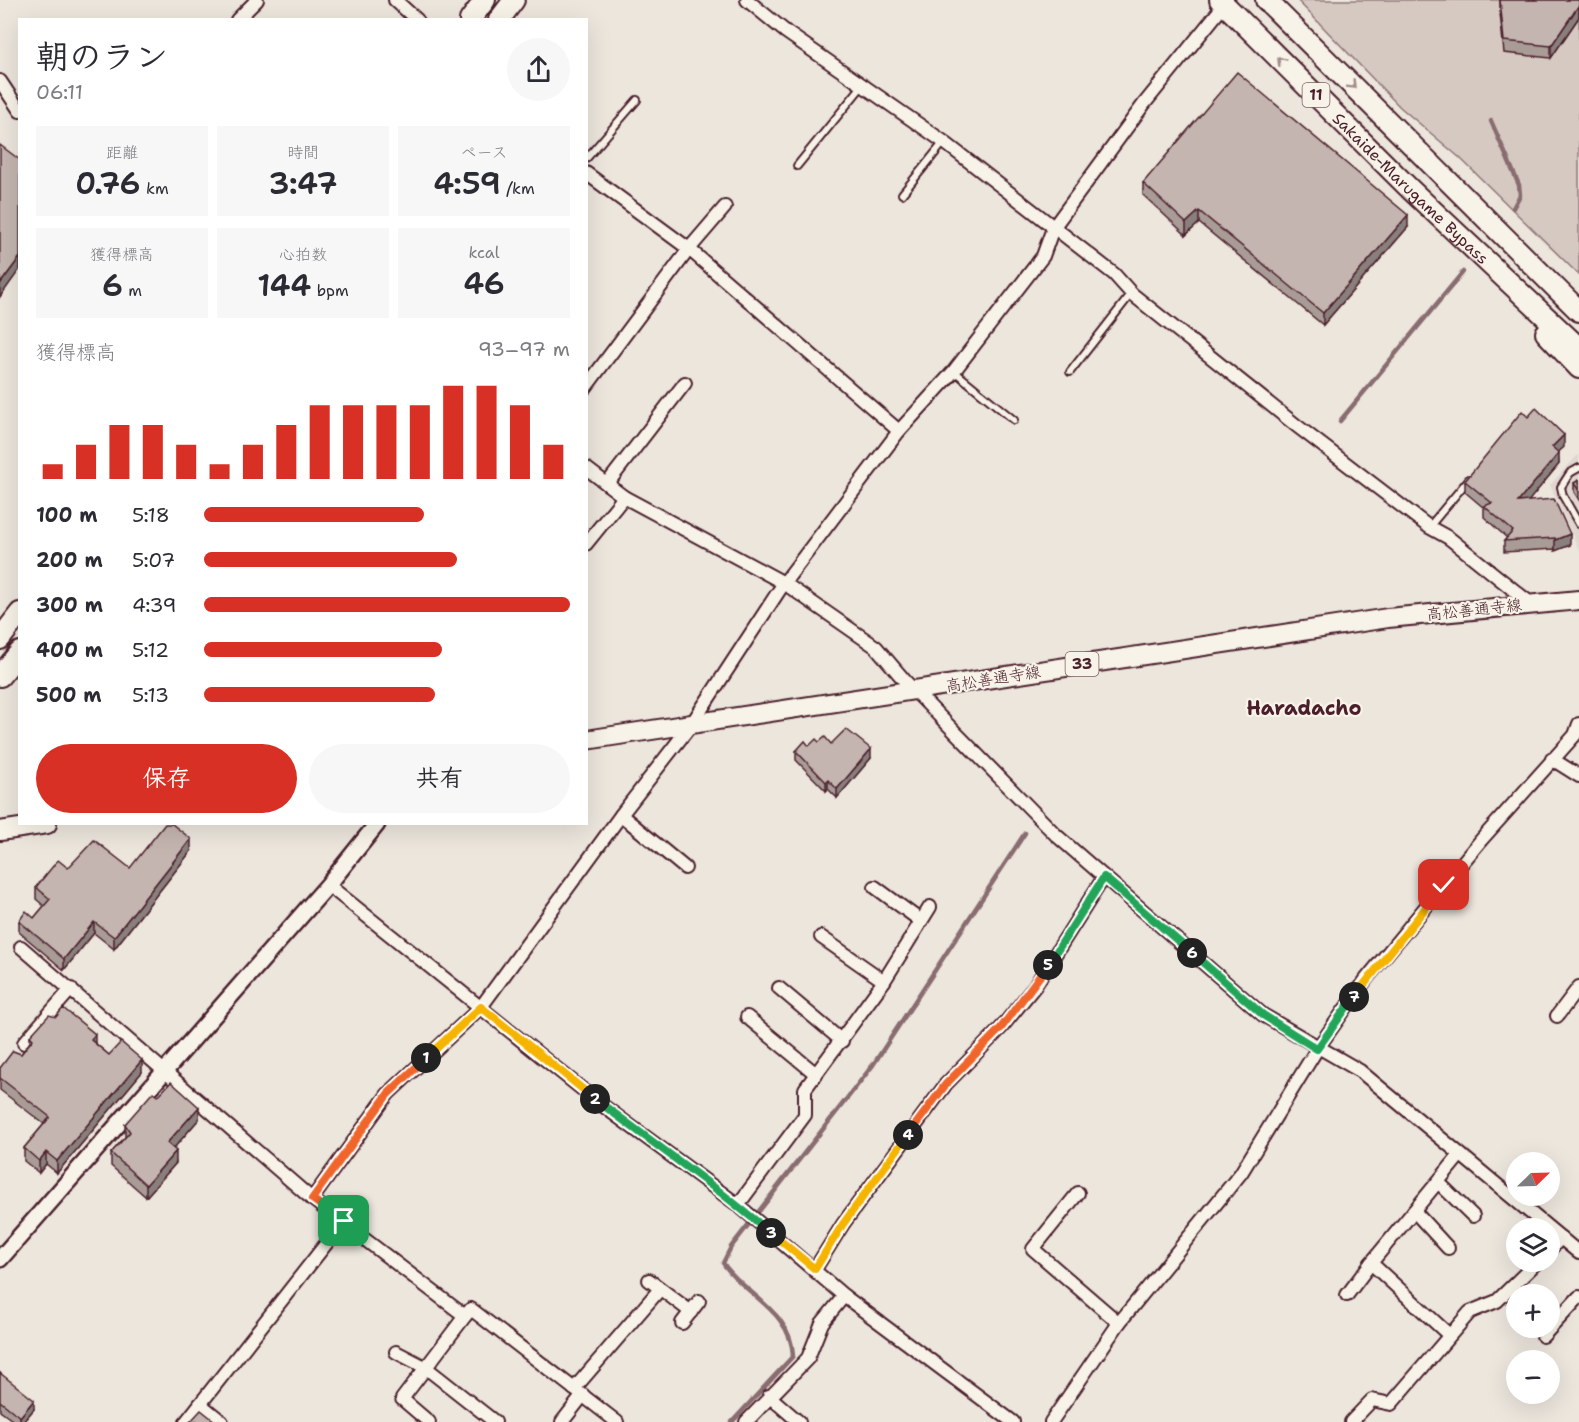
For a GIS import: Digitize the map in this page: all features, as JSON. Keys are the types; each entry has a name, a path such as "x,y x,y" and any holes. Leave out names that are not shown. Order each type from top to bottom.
{"highway":[{"path":"472,18 485,0"},
{"path":"500,18 514,0"},
{"name":"Sakaide-Marugame Bypass","path":"1266,0 1579,311"},
{"name":"Sakaide-Marugame Bypass","path":"1224,2 1412,191 1579,348"},
{"name":"11","path":"1422,154 1499,217 1579,294"},
{"path":"1412,191 1579,369"},
{"path":"0,639 18,616"},
{"path":"0,676 14,653"}],"main road":[{"name":"高松善通寺線","path":"588,740 1388,618 1579,600"},
{"path":"0,831 39,825"}],"street":[{"path":"239,18 257,0"},
{"path":"395,0 415,18"},
{"path":"747,0 786,32 944,142 1114,273 1132,294 1297,426 1430,527 1449,538 1530,603"},
{"path":"312,1199 388,1094 481,1007 621,815 691,725 784,583 899,431 954,371 1043,256 1053,228 1144,104 1224,2"},
{"path":"0,81 18,108"},
{"path":"588,174 689,249 899,431"},
{"path":"588,384 689,249 725,207"},
{"path":"607,484 686,383"},
{"path":"588,470 624,497 784,583 876,647 1056,835 1263,1015 1317,1049 1360,1071 1579,1252"},
{"path":"588,542 624,497"},
{"path":"1051,1422 1119,1323 1241,1173 1317,1049 1367,978 1552,759 1575,735 1579,724"},
{"path":"1552,759 1579,776"},
{"path":"621,815 685,868"},
{"path":"0,1259 328,885 376,825"},
{"path":"815,1269 843,1224 946,1084 1001,1028 1035,986 1104,877"},
{"path":"328,885 602,1105 738,1205 844,1296 1013,1422"},
{"path":"875,887 921,921"},
{"path":"738,1205 805,1115 805,1089 884,981 930,907"},
{"path":"821,937 884,981"},
{"path":"21,947 312,1199 344,1221 465,1316"},
{"path":"1557,1016 1579,987"},
{"path":"779,988 842,1041"},
{"path":"24,1044 71,989"},
{"path":"747,1017 816,1074"},
{"path":"1347,1295 1460,1155"},
{"path":"1438,1182 1473,1216"},
{"path":"1078,1193 1033,1249 1119,1323"},
{"path":"1414,1211 1448,1248"},
{"path":"186,1422 344,1221"},
{"path":"1371,1263 1448,1335"},
{"path":"1351,1422 1372,1400 1392,1404 1448,1335 1470,1312 1497,1301 1527,1272"},
{"path":"649,1280 660,1289 695,1307 682,1323"},
{"path":"562,1422 578,1392 660,1289"},
{"path":"746,1422 808,1358 822,1323 844,1296"},
{"path":"1560,1318 1579,1297"},
{"path":"429,1422 402,1399 471,1310 617,1422"},
{"path":"396,1352 425,1367 495,1422"},
{"path":"769,1396 799,1422"},
{"path":"200,1404 222,1422"}],"lane":[{"path":"797,166 862,86"},
{"path":"588,157 636,100"},
{"path":"902,194 944,142"},
{"path":"1070,372 1132,294"},
{"path":"954,371 1014,420"},
{"path":"1579,468 1569,473 1561,487 1563,496 1579,524"},
{"path":"1430,527 1472,476"}],"shaded area":[{"path":"1297,0 1579,0 1579,275 1460,158 1400,107"},
{"path":"1579,454 1579,550 1550,485"}],"building":[{"path":"1500,0 1579,0 1579,5 1551,46 1504,41"},
{"path":"1237,72 1408,215 1323,313 1199,211 1186,223 1143,183"},
{"path":"0,145 18,158 18,260 0,284"},
{"path":"1536,408 1564,435 1552,447 1559,453 1518,502 1554,499 1570,534 1555,540 1555,538 1504,541 1513,531 1484,506 1492,503 1465,481 1522,411 1528,417"},
{"path":"1579,480 1579,491 1574,483"},
{"path":"846,729 871,749 837,789 828,780 826,782 796,751 805,741 809,746 816,739 819,742 825,737 831,744"},
{"path":"164,825 173,825 191,839 114,937 94,922 64,959 19,921 26,911 34,918 50,899 36,887 58,860 68,868 94,840 130,868"},
{"path":"63,1008 95,1034 91,1040 109,1055 121,1042 142,1060 57,1161 46,1152 39,1161 24,1148 50,1117 0,1078 0,1068 13,1051 21,1054 33,1039 30,1036 49,1015 56,1017"},
{"path":"171,1082 199,1107 167,1143 176,1151 146,1185 111,1153 130,1132 125,1124 153,1092 158,1096"},
{"path":"0,1373 34,1400 20,1417 0,1401"},
{"path":"201,1410 216,1422 190,1422"}],"waterway":[{"path":"1491,121 1519,185 1520,195 1513,208"},
{"path":"1340,421 1463,272"},
{"path":"732,1422 793,1356 791,1340 776,1315 723,1263 731,1247 873,1065 1025,833"}],"district":[{"name":"Haradacho","path":"1304,708"}],"route":[{"path":"344,1221 312,1199 388,1094 481,1007 602,1105 738,1205 815,1269 843,1224 946,1084 1001,1028 1035,986 1104,877 1263,1015 1317,1049 1367,978 1444,885"}]}
